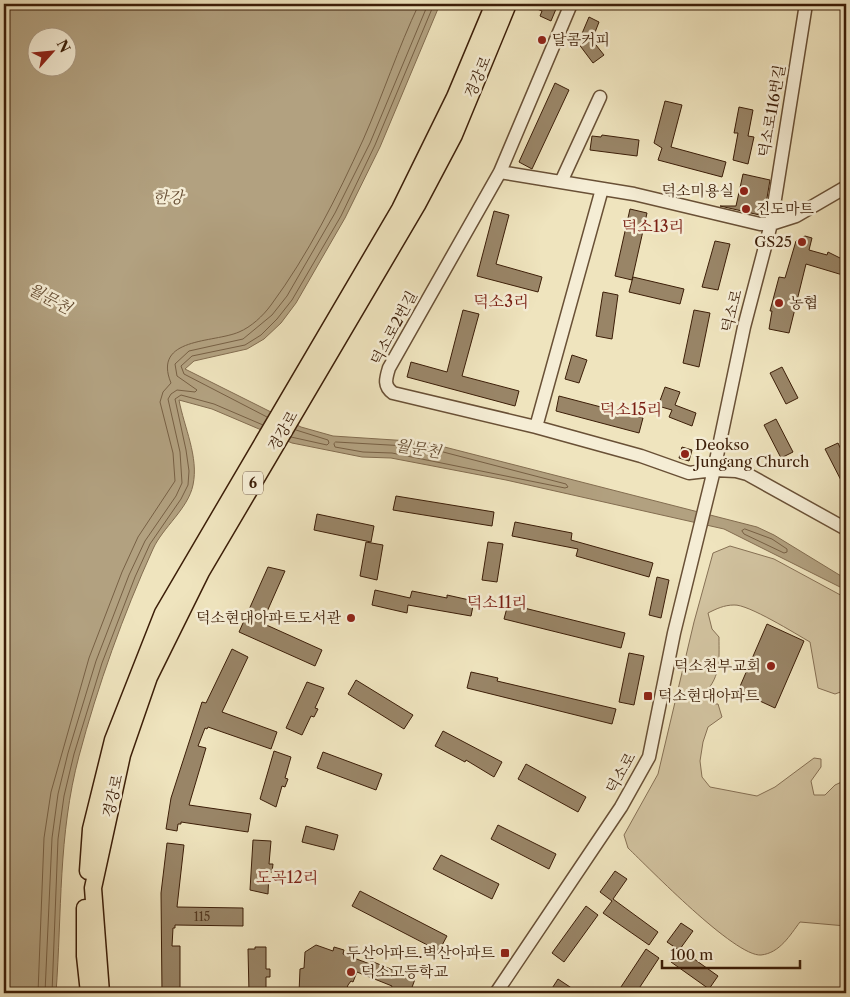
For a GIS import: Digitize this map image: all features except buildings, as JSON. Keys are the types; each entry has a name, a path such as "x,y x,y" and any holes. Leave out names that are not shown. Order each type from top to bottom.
{"main road":[{"name":"경강로","path":"89,993 85,956 86,900 91,828 113,740 138,672 163,613 400,209 456,97 494,4"},
{"name":"경강로","path":"102,993 93,888 122,755 149,677 200,572 418,205 454,135 508,4"}],"street":[{"name":"덕소로2번길","path":"571,4 500,172 406,335 389,368 385,380 387,389 393,394 536,427 641,456 689,474 714,470 736,471 747,474 846,529"},
{"name":"덕소로116번길","path":"771,224 806,4"},
{"path":"561,182 600,97"},
{"path":"500,172 634,194 760,224 771,224 796,216 846,187"},
{"path":"536,427 602,189"},
{"name":"덕소로","path":"496,993 621,807 649,757 674,633 714,470 744,327 771,224"}],"shaded area":[{"path":"730,546 774,559 846,598 846,690 835,694 818,688 810,642 772,620 741,606 727,606 708,613 712,629 719,637 719,653 718,667 714,680 705,693 712,704 718,704 722,717 708,727 703,742 700,761 702,777 710,787 757,796 775,787 814,758 821,759 821,767 811,781 814,795 825,795 835,785 846,780 846,926 800,922 779,947 768,954 761,955 749,952 732,942 693,910 628,848 624,835 658,774 694,622 713,553"}],"water":[{"name":"한강","path":"4,4 440,4 380,147 345,218 296,303 281,323 264,339 247,349 194,361 185,369 301,427 333,436 425,442 757,527 774,535 846,579 846,590 724,529 506,480 391,458 362,457 292,443 212,409 179,400 193,453 193,485 181,510 157,541 131,599 94,703 79,756 67,815 64,844 56,993 4,993"}],"place":[{"name":"달콤커피","path":"542,40"},
{"name":"덕소미용실","path":"744,191"},
{"name":"진도마트","path":"746,209"},
{"name":"GS25","path":"802,242"},
{"name":"농협","path":"779,303"},
{"name":"Deokso Jungang Church","path":"685,454"},
{"name":"덕소현대아파트도서관","path":"351,618"},
{"name":"덕소천부교회","path":"771,666"},
{"name":"덕소현대아파트","path":"648,696"},
{"name":"두산아파트.벽산아파트","path":"505,953"},
{"name":"덕소고등학교","path":"351,972"}],"district":[{"name":"덕소13리","path":"653,226"},
{"name":"덕소3리","path":"501,301"},
{"name":"덕소15리","path":"631,409"},
{"name":"덕소11리","path":"497,602"},
{"name":"도곡12리","path":"287,877"}],"water label":[{"name":"월문천","path":"50,298"},
{"name":"월문천","path":"418,448"}]}
